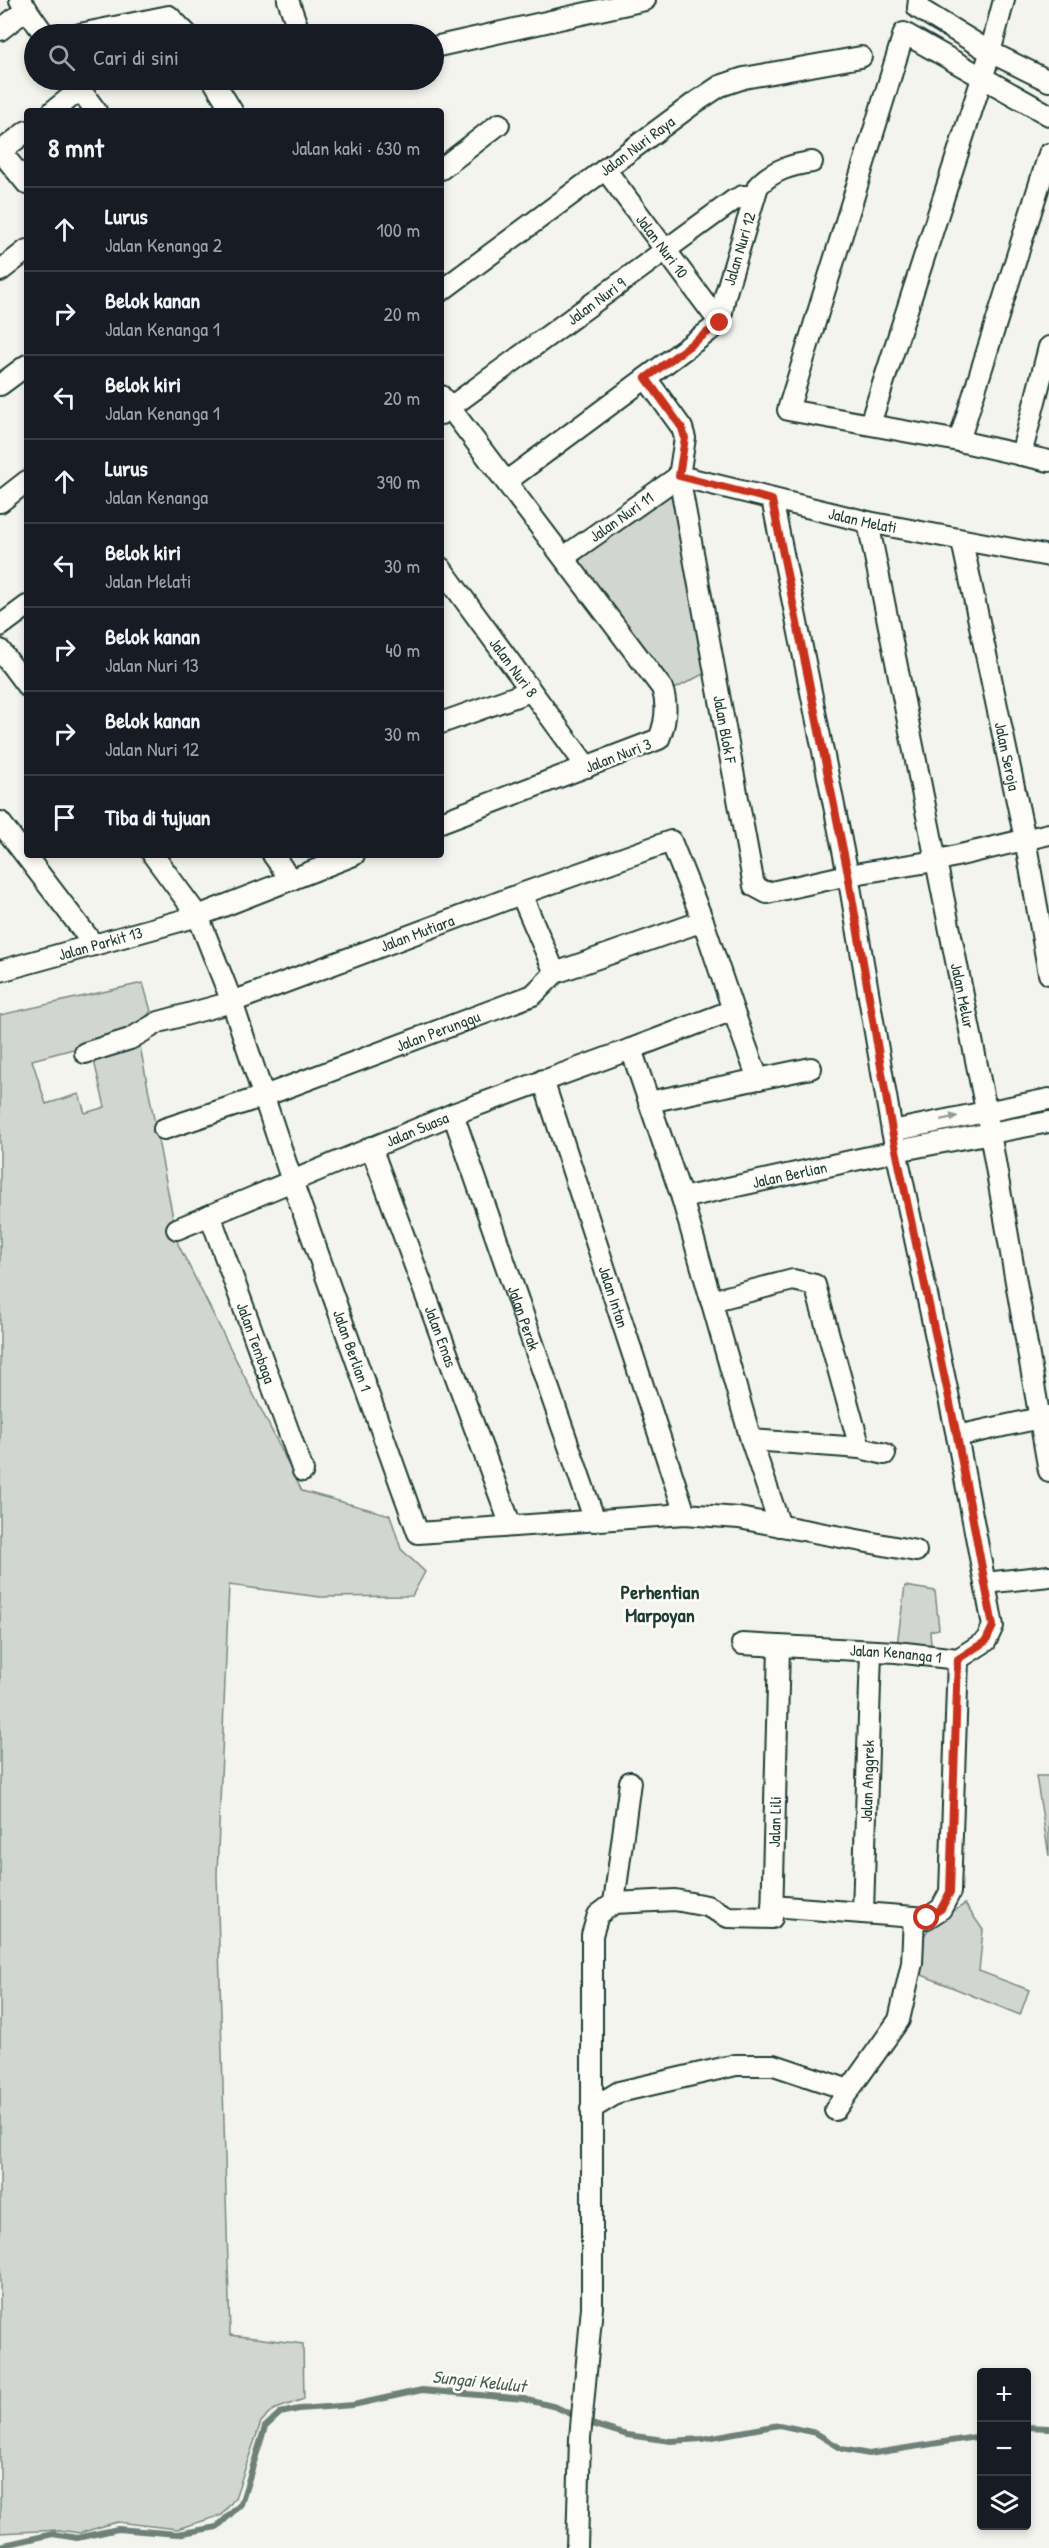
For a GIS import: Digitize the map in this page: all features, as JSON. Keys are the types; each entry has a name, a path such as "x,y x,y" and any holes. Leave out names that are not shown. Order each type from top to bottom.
{"street":[{"path":"288,0 296,24"},
{"path":"444,44 566,8 645,0"},
{"path":"919,0 918,8 1049,115"},
{"path":"870,424 986,64 1004,0"},
{"path":"0,30 23,4 37,24"},
{"path":"129,24 169,16 177,24"},
{"path":"1049,81 986,64 904,33 788,410 959,441 1049,461"},
{"name":"Jalan Nuri Raya","path":"444,289 720,86 744,78 861,57"},
{"path":"56,108 72,90"},
{"path":"81,90 94,108"},
{"path":"219,90 230,108"},
{"path":"444,167 499,124"},
{"path":"24,134 1,152 24,180"},
{"path":"959,441 1049,154"},
{"name":"Jalan Nuri 12","path":"720,323 725,296 758,186 772,174 790,166 812,162"},
{"name":"Jalan Nuri 10","path":"605,169 720,323"},
{"name":"Jalan Nuri 9","path":"444,406 734,200 743,196 754,196"},
{"path":"0,271 24,252"},
{"path":"507,481 720,323"},
{"path":"1021,455 1049,347"},
{"path":"0,385 24,367"},
{"path":"646,378 682,428 685,438 679,476"},
{"path":"444,406 507,481 564,557"},
{"name":"Jalan Melati","path":"679,476 868,522 1049,556"},
{"name":"Jalan Nuri 11","path":"564,557 679,476"},
{"name":"Jalan Blok F","path":"679,476 754,886 767,893 848,874"},
{"path":"2,496 24,484"},
{"name":"Jalan Kenanga 1","path":"742,1644 871,1651 958,1659 986,1641 993,1626 957,1436 892,1131 848,874 772,500"},
{"name":"Jalan Melur","path":"868,522 986,1110 1044,1417 1049,1471"},
{"name":"Jalan Seroja","path":"962,541 1025,839 1049,974"},
{"name":"Jalan Nuri 3","path":"444,821 658,739 664,727 666,699 662,688 564,557"},
{"name":"Jalan Nuri 8","path":"444,572 587,767"},
{"path":"0,626 24,608"},
{"path":"0,650 24,682"},
{"path":"444,722 531,691"},
{"path":"0,822 24,853"},
{"path":"848,874 935,861 1049,834"},
{"name":"Jalan Mutiara","path":"85,1053 130,1039 159,1022 232,1002 521,894 671,841 703,921"},
{"path":"28,858 94,945"},
{"name":"Jalan Berlian 1","path":"155,858 198,916 232,1002 292,1181 418,1533 686,1514 739,1518 916,1551"},
{"path":"275,858 291,880"},
{"path":"198,916 346,858"},
{"path":"521,894 555,973"},
{"name":"Jalan Parkit 13","path":"0,971 198,916"},
{"path":"703,921 759,1079"},
{"name":"Jalan Perunggu","path":"164,1129 264,1096 533,995 555,973 703,921"},
{"name":"Jalan Suasa","path":"292,1181 453,1114 733,1010"},
{"path":"631,1049 682,1198 751,1440 780,1526"},
{"path":"649,1102 811,1068"},
{"name":"Jalan Intan","path":"543,1080 686,1514"},
{"path":"892,1131 986,1110 1049,1099"},
{"name":"Jalan Perak","path":"453,1114 595,1521"},
{"name":"Jalan Berlian","path":"682,1198 896,1151 1049,1122"},
{"name":"Jalan Emas","path":"371,1147 511,1526"},
{"path":"177,1229 292,1181"},
{"name":"Jalan Tembaga","path":"210,1215 303,1471"},
{"path":"711,1301 793,1280 815,1285 860,1448"},
{"path":"957,1436 1044,1417"},
{"path":"751,1440 860,1448 885,1454"},
{"path":"984,1583 1049,1576"},
{"name":"Jalan Lili","path":"772,1906 779,1647"},
{"name":"Jalan Anggrek","path":"863,1913 871,1651"},
{"path":"577,2548 580,2438 592,2307 592,1935 598,1915 614,1903 675,1900 707,1906 728,1917 772,1918 772,1906 927,1918 941,1909 950,1892 958,1659"},
{"path":"614,1903 630,1782"},
{"path":"835,2110 899,2020 912,1963 914,1917"},
{"path":"591,2109 619,2092 736,2066 774,2065 849,2090"}],"shaded area":[{"path":"671,489 705,673 669,692 572,566"},
{"path":"143,983 151,1011 136,1029 118,1037 32,1060 46,1104 79,1094 85,1113 105,1107 94,1061 140,1046 178,1244 302,1491 390,1515 401,1549 425,1572 412,1596 320,1597 229,1585 217,1874 230,2335 303,2344 304,2399 273,2410 261,2422 235,2498 222,2515 177,2529 117,2522 80,2533 59,2530 0,2533 0,1015"},
{"path":"905,1586 935,1591 939,1629 930,1631 932,1657 896,1652"},
{"path":"1036,1776 1049,1776 1049,1856"},
{"path":"965,1904 983,1930 979,1971 1029,1990 1020,2015 917,1973 923,1937 934,1924"}],"waterway":[{"name":"Sungai Kelulut","path":"0,2546 53,2534 77,2538 118,2529 177,2534 217,2527 241,2504 265,2427 280,2413 299,2409 353,2405 422,2390 524,2399 556,2407 592,2424 627,2435 671,2441 702,2439 779,2425 816,2433 842,2449 869,2454 977,2437"},
{"name":"Sungai Kelulut","path":"1031,2427 1049,2428"}],"district":[{"name":"Perhentian Marpoyan","path":"660,1602"}],"route":[{"path":"720,323 646,378 682,428 685,438 679,476 772,500 848,874 892,1131 957,1436 993,1626 986,1641 958,1659 950,1892 941,1909 927,1918"}]}
